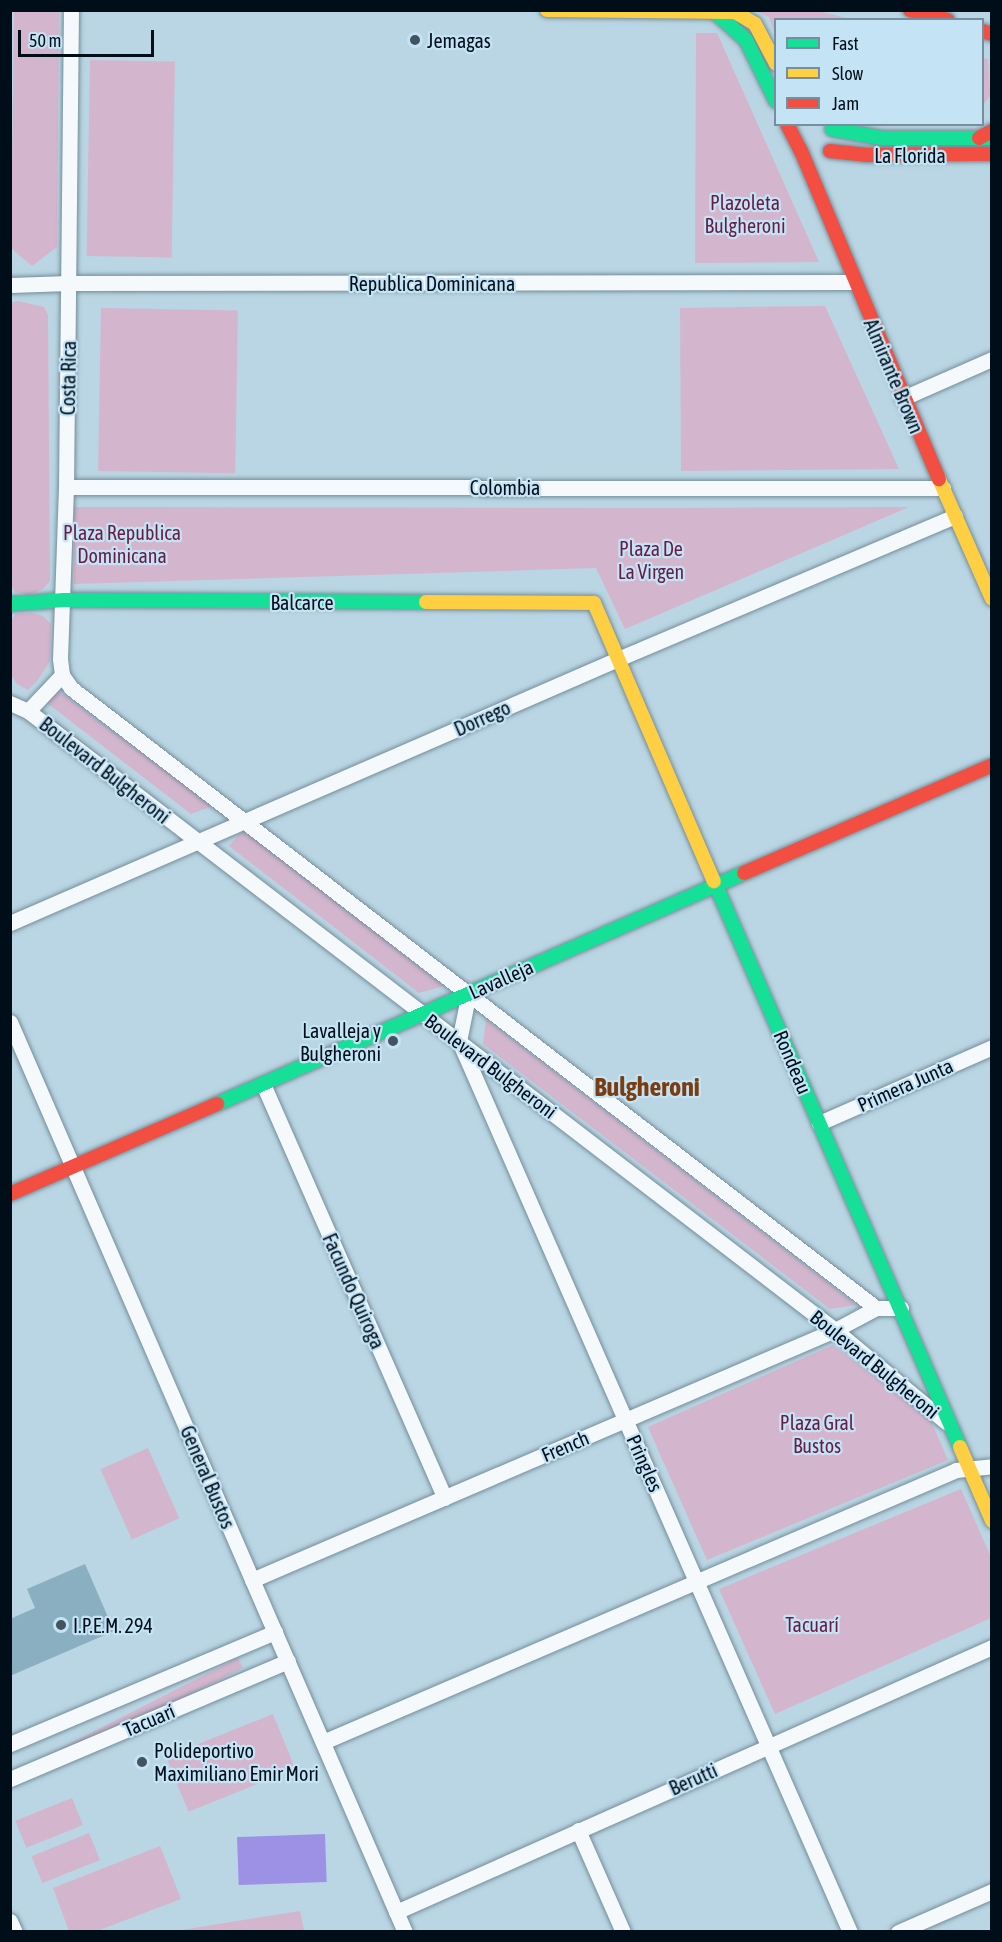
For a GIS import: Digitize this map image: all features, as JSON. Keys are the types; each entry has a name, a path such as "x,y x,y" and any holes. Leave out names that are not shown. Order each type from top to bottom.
{"main road":[{"path":"547,10 716,14 735,12 749,18 760,31 774,60"},
{"path":"910,10 940,18"},
{"path":"716,14 746,40 774,97"},
{"name":"Almirante Brown","path":"788,126 903,398 992,598"},
{"path":"801,126 798,146 813,157 826,159"},
{"path":"819,198 826,159 834,143 831,127 882,138 987,136"},
{"name":"La Florida","path":"826,159 868,155 992,154"},
{"name":"Balcarce","path":"10,604 64,600 594,603"},
{"name":"Rondeau","path":"594,603 992,1521"},
{"name":"Lavalleja","path":"10,1194 992,765"}],"street":[{"name":"Costa Rica","path":"62,675 60,659 64,600 66,487 71,10"},
{"name":"Republica Dominicana","path":"10,285 854,282"},
{"path":"903,398 992,359"},
{"name":"Colombia","path":"66,487 943,488"},
{"name":"Dorrego","path":"10,923 618,659 955,516"},
{"path":"10,703 28,711 62,675 71,688 247,821 876,1308 900,1308"},
{"name":"Boulevard Bulgheroni","path":"28,711 835,1330 950,1425"},
{"path":"459,1041 469,992"},
{"name":"General Bustos","path":"10,1022 405,1932"},
{"name":"Pringles","path":"459,1041 850,1932"},
{"name":"Primera Junta","path":"819,1123 992,1047"},
{"name":"Facundo Quiroga","path":"263,1084 445,1498"},
{"name":"French","path":"252,1580 835,1330 876,1308"},
{"path":"323,1742 956,1470 992,1467"},
{"name":"Tacuarí","path":"10,1744 275,1632"},
{"name":"Berutti","path":"396,1912 992,1647"},
{"name":"Tacuarí","path":"10,1779 288,1661"},
{"path":"579,1830 623,1932"},
{"path":"898,1932 992,1891"},
{"path":"10,1921 15,1932"}],"green space":[{"path":"14,11 59,11 57,247 32,266 11,248"},
{"path":"756,11 819,11 846,18 774,18 774,31 769,17"},
{"name":"Plazoleta Bulgheroni","path":"696,33 717,33 819,262 695,263"},
{"path":"984,58 988,59 990,96 984,104"},
{"path":"90,60 175,61 172,257 87,256"},
{"path":"18,301 44,307 48,315 50,581 43,589 29,595 15,592 11,586 10,303"},
{"path":"825,306 899,469 681,471 680,308"},
{"path":"101,308 238,310 235,473 98,471"},
{"name":"Plaza De La Virgen","path":"74,507 909,507 625,629 596,568 74,584"},
{"path":"32,613 43,616 51,624 50,661 38,680 28,690 17,684 11,675 10,621 16,614"},
{"path":"57,690 213,806 191,814 47,703"},
{"path":"242,831 251,835 444,986 419,993 229,846"},
{"path":"486,1019 856,1305 830,1309 483,1044"},
{"name":"Plaza Gral Bustos","path":"833,1345 930,1419 948,1460 707,1560 648,1427"},
{"path":"148,1448 179,1518 132,1539 100,1469"},
{"name":"Tacuarí","path":"961,1489 991,1557 991,1618 775,1714 719,1589"},
{"path":"238,1658 243,1668 22,1780 17,1771"},
{"path":"273,1714 295,1769 188,1812 166,1757"},
{"path":"72,1798 83,1825 26,1848 15,1821"},
{"path":"89,1833 100,1860 42,1883 32,1856"},
{"path":"160,1846 181,1899 97,1931 69,1931 53,1888"},
{"path":"300,1911 304,1931 175,1931"}],"shaded area":[{"path":"325,1834 327,1882 239,1885 237,1837"}],"building":[{"name":"I.P.E.M. 294","path":"85,1564 114,1631 10,1676 10,1619 35,1608 27,1589"}],"traffic: fast":[{"path":"716,13 746,40 774,97"},
{"path":"832,129 882,138 992,138"},
{"path":"10,604 64,600 426,602"},
{"path":"217,1104 744,873"},
{"path":"714,881 960,1447"}],"traffic: slow":[{"path":"547,10 735,12 755,24 774,60"},
{"path":"939,479 992,599"},
{"path":"426,602 594,603 714,881"},
{"path":"960,1447 992,1521"}],"traffic: jam":[{"path":"910,10 940,18"},
{"path":"984,32 992,34"},
{"path":"788,126 801,151 939,479"},
{"path":"979,138 992,131"},
{"path":"830,151 868,155 992,154"},
{"path":"744,873 992,765"},
{"path":"10,1194 217,1104"}],"place":[{"name":"Jemagas","path":"415,40"},
{"name":"Lavalleja y Bulgheroni","path":"393,1041"},
{"name":"I.P.E.M. 294","path":"61,1625"},
{"name":"Polideportivo Maximiliano Emir Mori","path":"142,1762"}],"district":[{"name":"Bulgheroni","path":"647,1088"}],"park label":[{"name":"Plaza Republica Dominicana","path":"122,544"}]}
